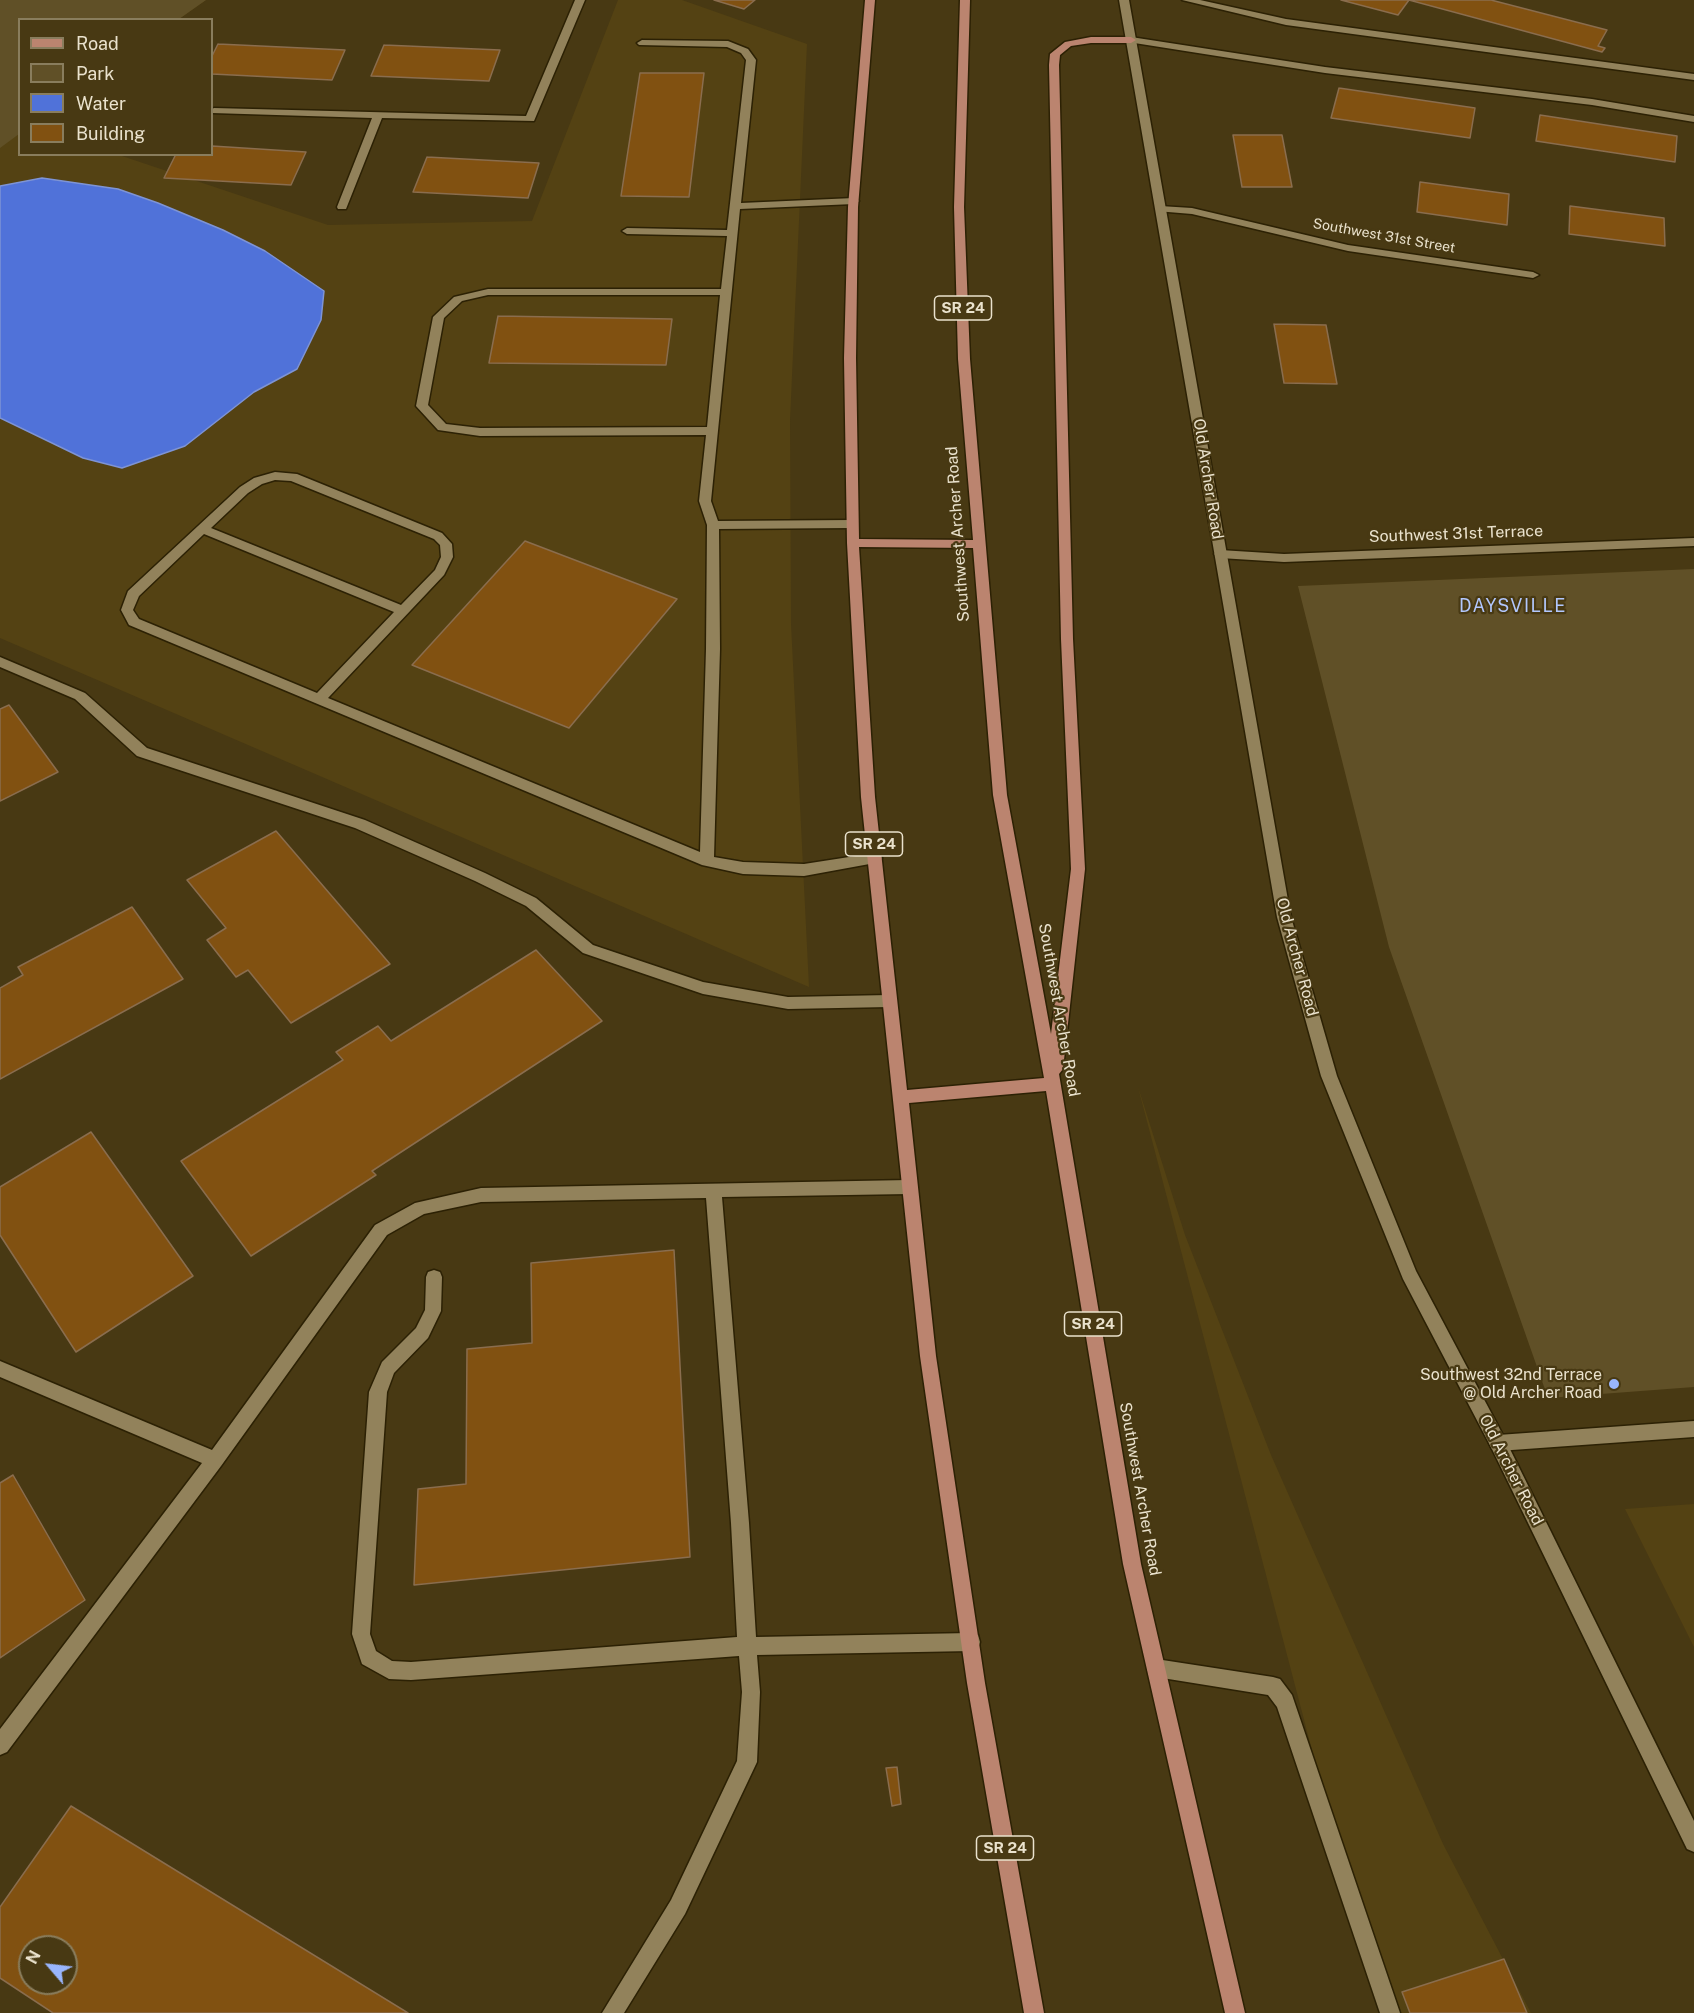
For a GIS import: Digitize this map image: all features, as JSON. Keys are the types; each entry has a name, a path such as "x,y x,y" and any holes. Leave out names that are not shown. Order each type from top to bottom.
{"main road":[{"name":"SR 24","path":"870,0 854,201 850,358 852,524 868,796 928,1356 971,1642 1034,2013"},
{"name":"Southwest Archer Road","path":"965,0 959,207 964,359 1000,795 1053,1084 1132,1564 1235,2013"},
{"path":"899,1096 1053,1084 1078,869 1067,639 1053,65 1055,54 1068,44 1091,40 1131,40"},
{"path":"853,543 978,544"}],"street":[{"path":"214,111 377,117 530,119 580,0"},
{"name":"Old Archer Road","path":"1124,0 1284,917 1329,1076 1409,1274 1498,1443 1694,1842"},
{"path":"1187,0 1209,2 1286,22 1694,77"},
{"path":"1131,40 1325,70 1592,102 1694,119"},
{"path":"642,44 728,44 745,51 751,60 731,233 705,501 713,525 713,649 707,861"},
{"path":"342,207 377,117"},
{"path":"735,206 854,201"},
{"name":"Southwest 31st Street","path":"1160,209 1192,211 1348,248 1533,275"},
{"path":"627,231 731,233"},
{"path":"712,431 480,432 442,427 422,406 439,317 458,299 488,292 726,292"},
{"path":"319,699 440,572 447,556 446,544 438,536 304,481 293,477 275,476 258,481 244,490 133,594 127,610 134,622 707,861 743,868 804,870 875,858"},
{"path":"713,525 852,524"},
{"path":"202,529 403,611"},
{"name":"Southwest 31st Terrace","path":"1220,554 1284,558 1694,542"},
{"path":"0,662 80,696 142,752 360,824 531,902 588,949 703,988 788,1002 889,1001"},
{"path":"0,1745 215,1460 381,1230 421,1208 481,1195 909,1187"},
{"path":"612,2013 678,1907 747,1762 751,1692 740,1523 713,1191"},
{"path":"434,1277 433,1311 422,1333 388,1368 378,1392 361,1634 369,1657 389,1670 411,1671 747,1646 971,1642"},
{"path":"0,1369 215,1460"},
{"path":"1498,1443 1694,1429"},
{"path":"1156,1668 1273,1686 1285,1702 1390,2013"}],"shaded area":[{"path":"0,0 206,0 180,18 18,18 18,156 122,156 328,225 532,221 618,0 682,0 807,44 790,420 791,624 809,987 0,638"},
{"path":"1138,1087 1185,1235 1271,1455 1443,1844 1531,2013 1381,2013"},
{"path":"1694,1504 1694,1647 1625,1509"}],"green space":[{"path":"0,0 206,0 180,18 18,18 18,135 0,148"},
{"path":"1694,569 1694,1387 1548,1398 1389,947 1298,586"}],"water":[{"path":"42,178 118,189 158,203 223,230 265,251 324,291 321,320 297,369 254,392 185,446 122,468 83,458 0,418 0,186"}],"building":[{"path":"714,0 755,0 744,9"},
{"path":"1341,0 1409,0 1398,15"},
{"path":"1409,0 1491,0 1607,30 1598,46 1605,48 1602,52"},
{"path":"218,44 345,50 332,80 213,74 213,54"},
{"path":"384,45 500,50 489,81 371,76"},
{"path":"640,73 704,73 689,197 621,196"},
{"path":"1339,88 1475,108 1470,138 1331,118"},
{"path":"1540,115 1677,136 1675,162 1536,141"},
{"path":"1233,135 1282,135 1292,187 1242,187"},
{"path":"213,146 306,152 291,185 164,178 175,156 213,156"},
{"path":"427,157 539,163 528,198 413,192"},
{"path":"1420,182 1509,194 1507,225 1417,212"},
{"path":"1570,206 1664,218 1665,246 1569,234"},
{"path":"498,316 672,319 666,365 489,363"},
{"path":"1274,324 1326,325 1337,384 1284,383"},
{"path":"525,541 677,599 569,728 412,665"},
{"path":"9,705 58,772 0,801 0,709"},
{"path":"276,831 390,964 291,1023 248,970 236,977 207,940 226,928 187,880"},
{"path":"132,907 183,979 0,1079 0,988 23,975 18,967"},
{"path":"536,950 602,1021 372,1171 376,1175 251,1256 181,1161 343,1060 336,1052 378,1026 391,1041"},
{"path":"91,1132 193,1276 76,1352 0,1235 0,1187"},
{"path":"674,1250 690,1557 414,1585 418,1489 466,1484 467,1349 532,1343 531,1263"},
{"path":"13,1475 85,1600 0,1658 0,1483"},
{"path":"897,1767 901,1804 892,1806 886,1768"},
{"path":"71,1806 408,2013 53,2013 26,1995 78,1995 78,1935 18,1935 18,1990 0,1978 0,1907"},
{"path":"1504,1959 1527,2013 1410,2013 1402,1992"}],"place":[{"name":"Southwest 32nd Terrace @ Old Archer Road","path":"1614,1384"}],"district":[{"name":"DAYSVILLE","path":"1513,606"}]}
